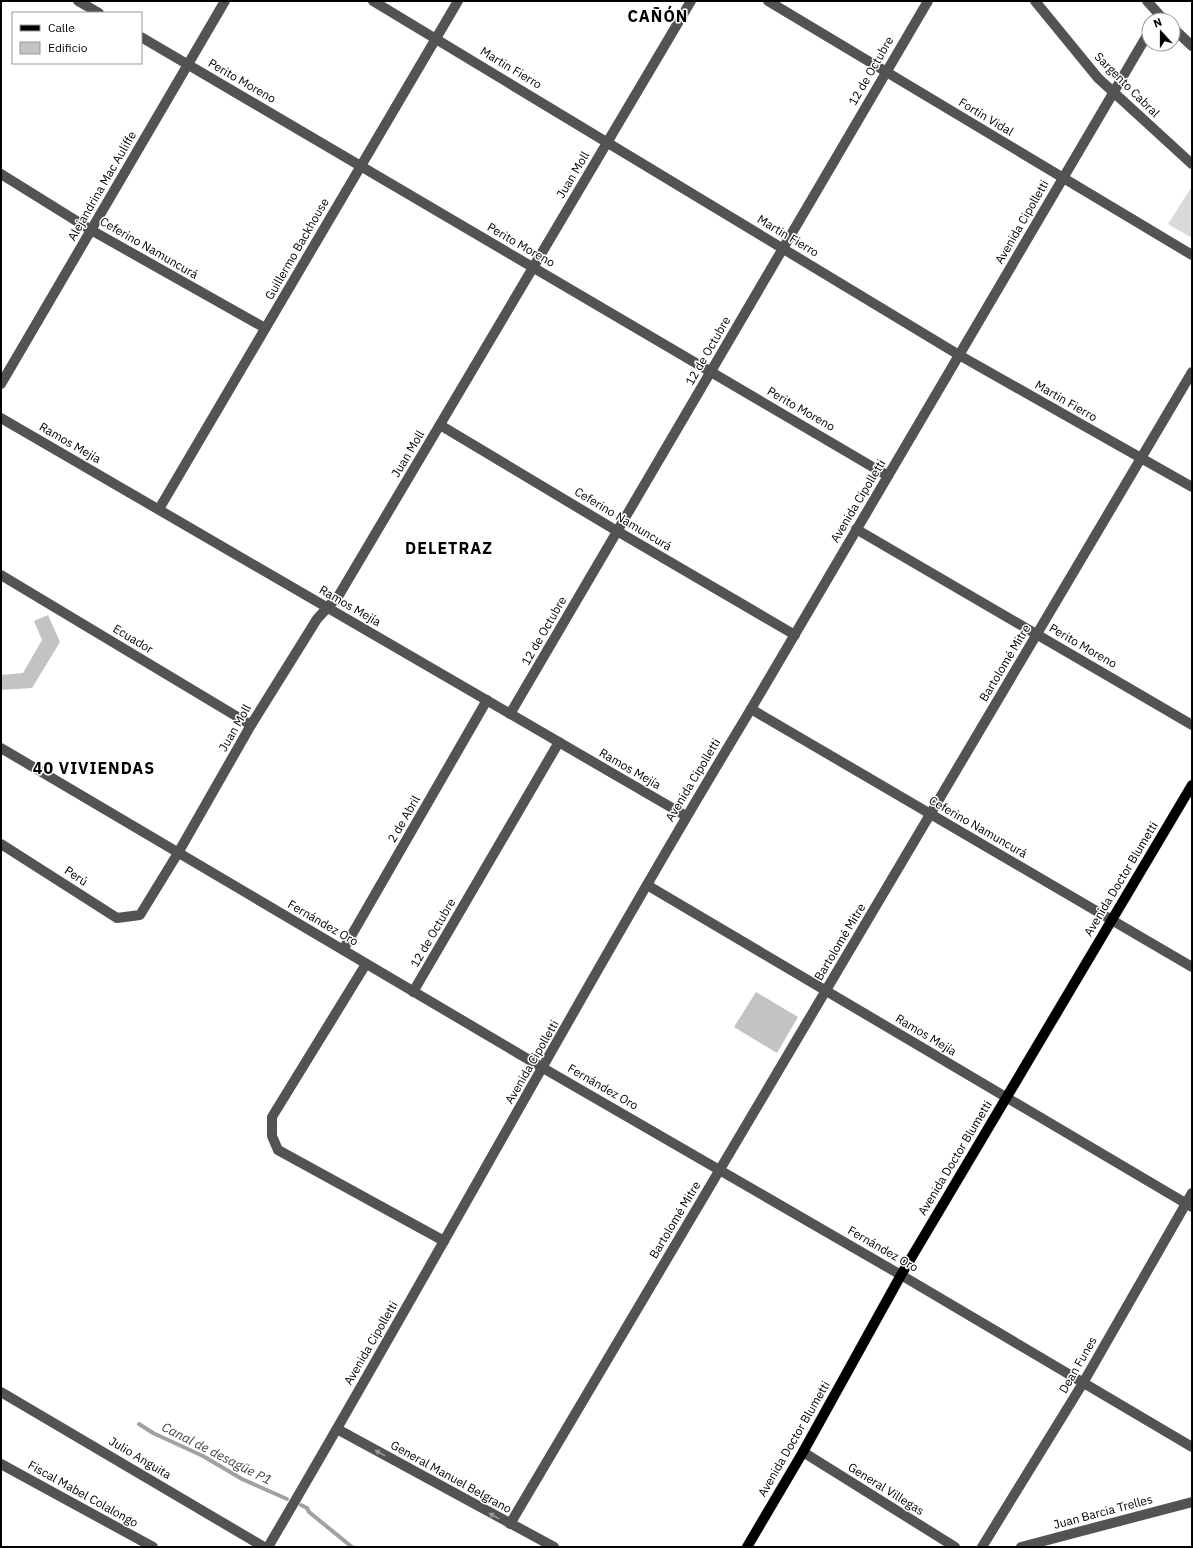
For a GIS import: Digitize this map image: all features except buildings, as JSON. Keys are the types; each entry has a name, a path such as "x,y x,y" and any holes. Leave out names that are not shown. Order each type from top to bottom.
{"main road":[{"name":"Avenida Doctor Blumetti","path":"747,1547 803,1452 901,1275 1005,1097 1192,785"}],"street":[{"path":"78,1 97,12"},
{"name":"Alejandrina Mac Auliffe","path":"1,384 225,1"},
{"name":"Martin Fierro","path":"373,1 608,141 959,355 1192,487"},
{"name":"Guillermo Backhouse","path":"159,509 458,1"},
{"name":"Juan Moll","path":"140,915 178,853 251,725 317,618 339,596 691,1"},
{"name":"Fortín Vidal","path":"768,1 1192,255"},
{"name":"12 de Octubre","path":"510,714 928,1"},
{"name":"Sargento Cabral","path":"1035,1 1098,78 1192,164"},
{"path":"1147,1 1155,12"},
{"path":"1181,36 1192,46"},
{"name":"Perito Moreno","path":"142,38 888,476"},
{"name":"Avenida Cipolletti","path":"268,1547 337,1430 686,816 751,709 1141,46"},
{"name":"Ceferino Namuncurá","path":"1,174 91,230 265,328"},
{"name":"Bartolomé Mitre","path":"510,1524 1192,372"},
{"name":"Ramos Mejía","path":"1,418 159,509 327,609 686,816"},
{"name":"Ceferino Namuncurá","path":"440,425 794,635"},
{"name":"Perito Moreno","path":"856,530 1192,725"},
{"name":"Ecuador","path":"1,575 251,725"},
{"name":"2 de Abril","path":"343,950 487,700"},
{"name":"Ceferino Namuncurá","path":"751,709 1192,967"},
{"name":"12 de Octubre","path":"413,992 559,742"},
{"name":"Fernández Oro","path":"1,748 413,992 901,1275 1192,1447"},
{"name":"Perú","path":"1,844 117,918 140,915"},
{"name":"Ramos Mejía","path":"647,885 1189,1205"},
{"path":"366,964 272,1117 272,1136 278,1150 444,1241"},
{"name":"Dean Funes","path":"982,1547 1083,1383 1189,1205 1192,1193"},
{"name":"Julio Anguita","path":"1,1392 264,1547"},
{"name":"General Manuel Belgrano","path":"337,1430 554,1547"},
{"name":"General Villegas","path":"803,1452 954,1547"},
{"name":"Fiscal Mabel Colalongo","path":"1,1464 153,1547"},
{"name":"Juan Barcia Trelles","path":"1021,1547 1192,1502"}],"shaded area":[{"path":"1191,188 1192,189 1192,238 1168,224"}],"waterway":[{"name":"Canal de desagüe P1","path":"139,1424 153,1433 203,1456 242,1479 287,1499"},
{"name":"Canal de desagüe P1","path":"301,1505 307,1508 309,1512 352,1547"}],"district":[{"name":"CAÑÓN","path":"658,16"},
{"name":"DELETRAZ","path":"449,548"},
{"name":"40 VIVIENDAS","path":"94,768"}]}
